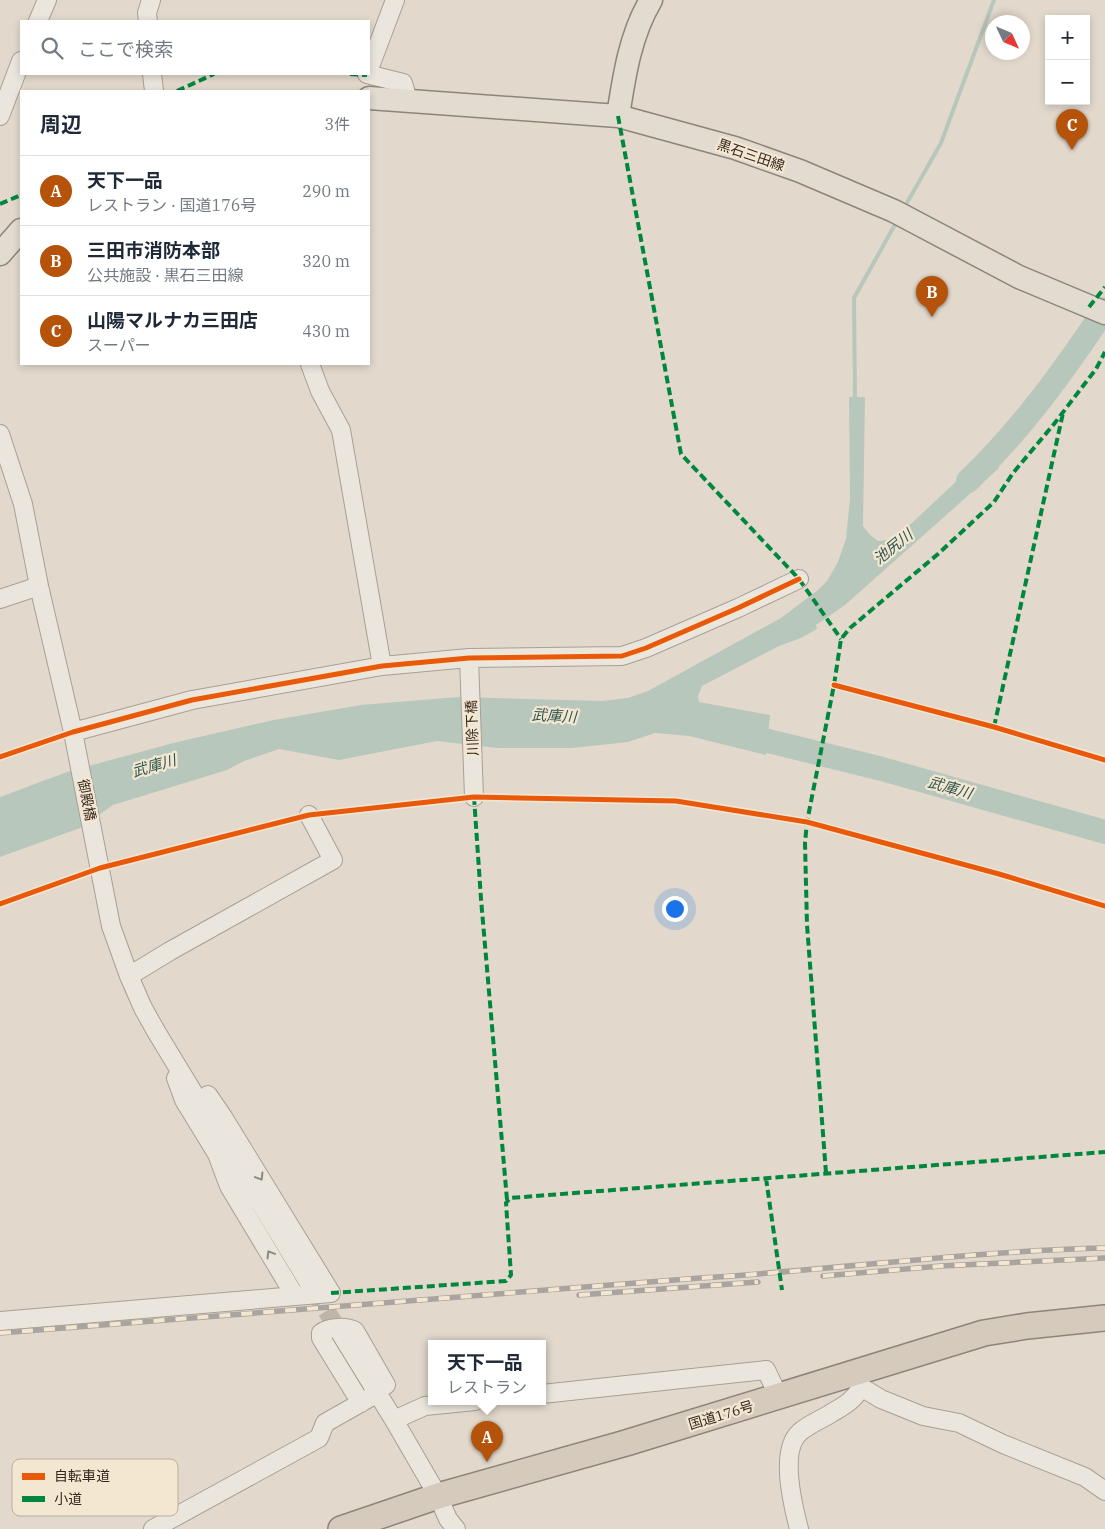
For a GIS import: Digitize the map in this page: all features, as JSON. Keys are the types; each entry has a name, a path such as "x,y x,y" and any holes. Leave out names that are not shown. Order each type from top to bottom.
{"highway":[{"name":"国道176号","path":"341,1529 438,1496 626,1443 779,1397 857,1380 984,1334 1027,1326 1105,1318"}],"main road":[{"path":"618,116 626,64 644,11 651,0"},
{"name":"黒石三田線","path":"370,98 618,116 736,148 800,171 894,211 1018,277 1097,310"},
{"path":"0,254 20,231"}],"street":[{"path":"38,20 47,0"},
{"path":"148,20 147,13 151,0"},
{"path":"370,66 395,0"},
{"path":"0,116 20,64"},
{"path":"152,75 154,90"},
{"path":"370,75 403,83 408,100"},
{"path":"310,365 320,392 341,430 382,666"},
{"name":"御殿橋","path":"0,434 23,504 39,586 73,732 110,926 143,1008 169,1054"},
{"path":"73,732 192,700 382,666 469,658 622,656 646,648 738,608 799,579"},
{"path":"0,599 39,586"},
{"name":"川除下橋","path":"469,658 474,797"},
{"path":"129,976 333,860 309,815"},
{"path":"169,1054 312,1288"},
{"path":"0,1321 331,1293 223,1117 197,1079 169,1054"},
{"path":"169,1054 184,1100 217,1154 229,1186 295,1296"},
{"path":"361,1403 321,1338 321,1333 324,1330 349,1328 355,1331 448,1519 456,1529"},
{"path":"341,1334 378,1393 399,1418"},
{"path":"546,1394 766,1370 779,1397"},
{"path":"799,1529 792,1505 788,1464 791,1448 798,1433 851,1401 857,1380 881,1399 923,1416 959,1423 1011,1448 1085,1476 1105,1491"},
{"path":"178,1515 319,1438 326,1423 378,1393"},
{"path":"399,1418 424,1406 434,1405"},
{"path":"153,1529 177,1516"}],"water":[{"path":"849,397 865,397 863,526 878,541 898,536 962,476 982,453 999,468 845,605 816,625 817,629 801,638 779,646 702,686 698,696 699,702 770,715 766,755 689,736 655,733 628,742 572,748 497,748 437,741 339,760 279,749 244,761 227,770 113,805 80,828 0,857 0,797 67,772 173,743 274,720 361,705 458,697 602,701 628,698 648,691 781,618 827,581 838,562 846,539 850,499"}],"waterway":[{"path":"904,208 941,143 994,0"},
{"path":"855,400 854,298 897,221"},
{"name":"池尻川","path":"968,481 1024,421 1074,355 1105,309"},
{"name":"武庫川","path":"736,733 882,769 1105,832"}],"tunnel":[{"path":"312,1288 341,1334"}],"railway":[{"path":"0,1333 751,1275 1004,1253 1105,1248"},
{"path":"823,1276 941,1266 1105,1258"},
{"path":"579,1295 758,1282"}],"marked path":[{"path":"179,90 212,75"},
{"path":"618,116 681,454 799,579 841,639"},
{"path":"0,204 20,195"},
{"path":"1089,307 1105,287"},
{"path":"826,1173 807,925 805,843 807,822 834,685 841,639 850,628 938,554 994,502 1013,473 1096,369 1105,352"},
{"path":"994,727 1063,413"},
{"path":"474,797 507,1200"},
{"path":"331,1293 506,1281 511,1275 506,1203 510,1198 1105,1152"},
{"path":"766,1178 782,1290"}],"cycle path":[{"path":"0,757 73,732 192,700 382,666 469,658 622,656 646,648 738,608 799,579"},
{"path":"834,685 994,727 1105,760"},
{"path":"0,904 100,868 309,815 474,797 676,801 807,822 999,874 1105,906"}],"place":[{"name":"山陽マルナカ三田店","path":"1072,150"},
{"name":"三田市消防本部","path":"932,317"},
{"name":"天下一品","path":"487,1462"}]}
